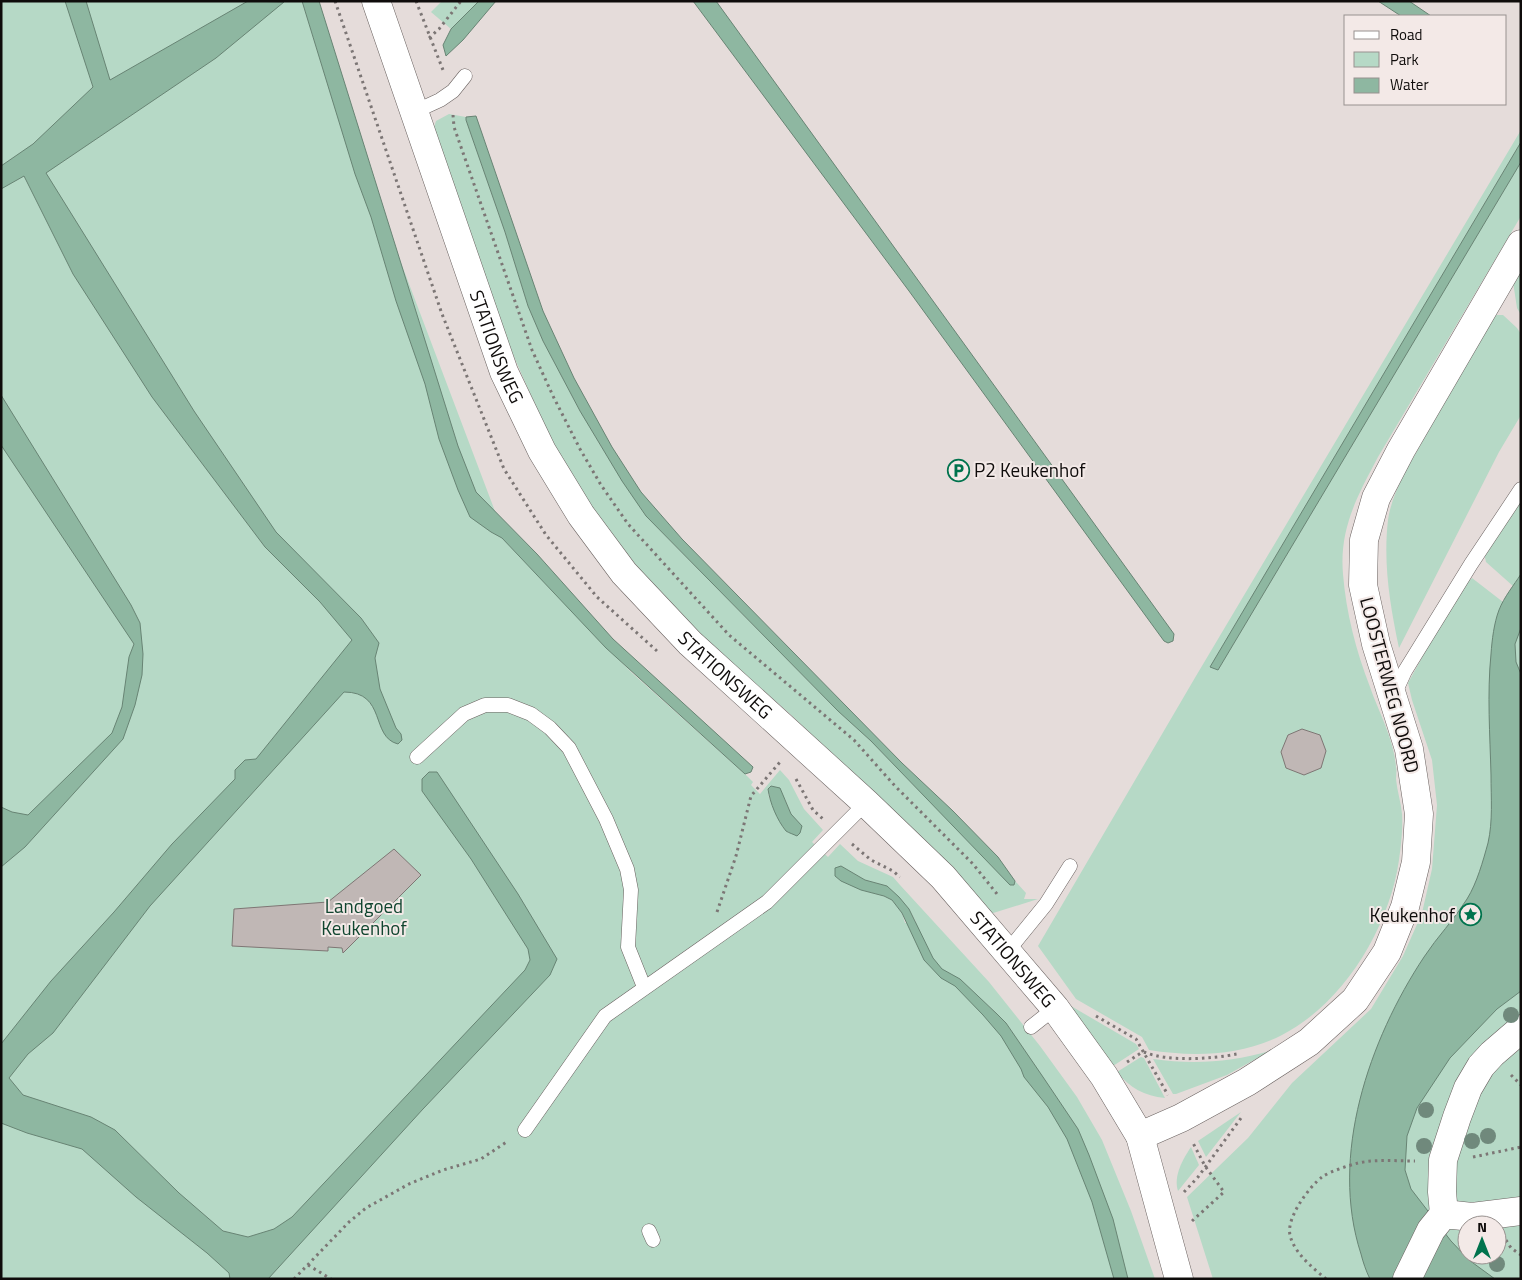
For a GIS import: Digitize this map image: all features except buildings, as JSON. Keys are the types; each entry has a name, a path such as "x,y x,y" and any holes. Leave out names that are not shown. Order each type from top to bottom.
{"main road":[{"name":"STATIONSWEG","path":"376,1 504,372 542,451 581,515 624,573 690,643 866,803 943,877 1055,1008 1104,1076 1140,1136 1174,1222 1178,1279"},
{"name":"LOOSTERWEG NOORD","path":"1140,1136 1181,1118 1247,1082 1309,1042 1355,1000 1387,952 1405,907 1416,862 1419,814 1409,749 1376,644 1363,585 1364,540 1376,498 1400,450 1521,244"},
{"path":"1406,1279 1431,1230 1442,1216 1443,1160 1468,1088 1481,1066 1521,1029"},
{"path":"1442,1216 1472,1216 1521,1211"}],"lane":[{"path":"414,112 440,100 453,91 466,76"},
{"path":"1393,696 1405,671 1466,572 1521,489"},
{"path":"418,758 464,714 485,704 508,704 531,714 550,728 569,748 606,819 627,869 631,890 628,947 644,987"},
{"path":"525,1130 605,1016 767,902 866,803"},
{"path":"1007,952 1046,904 1070,866"},
{"path":"1032,1028 1055,1008"}],"path":[{"path":"416,1 429,38 436,49 453,108 454,127 532,350 562,414 601,485 628,524 729,635 854,740 895,786 973,864 999,898"},
{"path":"429,38 462,1"},
{"path":"704,948 736,856 751,796 821,712"},
{"path":"1090,1012 1136,1039 1144,1051 1152,1056 1193,1059 1222,1057 1241,1053"},
{"path":"1174,1222 1205,1166 1245,1112"},
{"path":"294,1279 349,1222 366,1208 409,1184 443,1170 481,1159 525,1130"},
{"path":"1326,1279 1310,1265 1293,1243 1290,1227 1299,1204 1323,1177 1346,1167 1372,1160 1405,1161"},
{"path":"1174,1222 1224,1192 1205,1166"},
{"path":"308,1265 331,1279"}],"green space":[{"name":"Landgoed Keukenhof","path":"1,1 302,1 328,85 383,215 507,543 632,673 745,774 753,782 751,785 760,794 780,770 789,780 804,809 823,830 812,842 828,857 840,844 858,861 893,877 989,982 1040,1046 1077,1097 1102,1140 1131,1211 1155,1279 1,1279","holes":["771,786 785,799 791,814 802,826 769,798 768,789","841,866 865,880 887,886 909,909 916,922 905,923 902,913 892,900 865,891","987,1004 1006,1023 1078,1129 1101,1188"]},
{"path":"442,1 479,1 451,29 431,12"},
{"path":"449,114 466,117 528,306 543,341 600,445 646,516 838,711 871,741 1010,884 1014,885 1015,881 1026,893 1024,899 1038,899 990,914 919,837 789,713 697,632 653,586 606,528 572,477 550,436 503,332 434,127 436,121"},
{"path":"1521,130 1521,142 1211,666 1218,670 1521,162 1521,216 1378,457 1357,499 1344,542 1343,574 1349,617 1360,659 1386,726 1395,757 1396,779 1402,814 1399,860 1394,886 1385,912 1374,937 1344,983 1325,1004 1304,1021 1282,1035 1250,1047 1217,1053 1183,1054 1149,1050 1142,1037 1076,999 1038,946 1196,676"},
{"path":"1521,269 1521,315 1517,308 1513,282"},
{"path":"1495,315 1503,315 1521,334 1521,415 1499,452 1399,648 1390,600 1386,553 1390,509 1408,467"},
{"path":"1521,486 1521,574 1513,586 1486,562 1483,549"},
{"name":"Keukenhof","path":"1472,578 1503,602 1499,609 1521,598 1521,1279 1213,1279 1187,1197 1248,1138 1292,1083 1371,1009 1403,956 1422,913 1432,869 1437,805 1432,760 1408,683 1459,590"},
{"path":"1071,1006 1136,1044 1139,1049 1113,1066 1069,1007"},
{"path":"1270,1051 1227,1075 1176,1094 1173,1094 1153,1059 1198,1062 1241,1058"},
{"path":"1141,1057 1144,1058 1165,1098 1138,1090 1127,1083 1117,1072"},
{"path":"1241,1112 1206,1157 1198,1141"},
{"path":"1191,1147 1199,1165 1178,1191 1178,1174 1182,1162"}],"water":[{"path":"65,1 86,1 110,80 248,1 284,2 216,58 46,173 194,411 276,532 361,618 379,643 375,658 380,689 402,740 398,744 389,740 373,707 367,699 358,694 344,692 150,906 53,1033 28,1054 9,1078 23,1095 91,1117 115,1130 179,1193 223,1231 248,1237 274,1229 292,1217 525,970 530,960 528,949 471,859 422,791 422,779 429,772 437,772 518,894 557,959 550,975 423,1109 268,1279 230,1279 229,1273 207,1253 136,1197 82,1149 27,1133 1,1123 1,1044 51,981 114,912 172,844 235,779 235,770 245,760 256,759 352,640 320,602 265,547 152,397 73,274 24,176 1,189 1,166 33,144 93,87"},
{"path":"302,1 319,1 458,446 476,492 537,554 613,639 753,767 751,772 745,774 606,648 502,538 470,517 439,439 425,384 396,301 371,217 355,174"},
{"path":"479,1 496,1 463,40 446,56 443,45 451,29"},
{"path":"693,1 716,1 1174,634 1173,641 1168,643 1164,641 909,291"},
{"path":"1378,1 1409,1 1430,15 1399,15"},
{"path":"476,116 543,311 574,378 612,447 641,492 682,539 902,763 998,857 1015,881 1014,885 1010,885 871,741 838,711 646,516 622,481 580,411 543,341 528,306 505,232 466,120 466,117"},
{"path":"1521,142 1521,162 1218,670 1210,667"},
{"path":"1,395 131,605 140,623 143,654 142,675 135,705 123,739 25,847 1,867 1,807 12,812 28,815 112,733 122,707 129,657 134,644 1,445"},
{"path":"1521,574 1521,628 1515,644 1516,662 1521,674 1521,991 1497,1009 1450,1058 1417,1108 1407,1136 1405,1170 1411,1189 1457,1247 1457,1265 1476,1265 1495,1279 1370,1279 1362,1257 1352,1217 1350,1178 1352,1139 1360,1100 1371,1062 1386,1025 1424,957 1467,899 1474,886 1488,843 1491,818 1490,669 1496,620 1506,596"},
{"path":"771,786 780,788 791,814 802,826 797,836 786,831 777,817 768,789"},
{"path":"841,866 865,880 887,886 899,897 909,909 933,958 942,969 960,979 1006,1023 1078,1129 1113,1219 1128,1279 1114,1279 1092,1202 1067,1139 1048,1107 1024,1077 1001,1036 955,986 941,978 924,960 902,913 892,900 841,881 835,876 835,868"}],"place":[{"name":"P2 Keukenhof","path":"958,470"},
{"name":"Keukenhof","path":"1471,915"}]}
